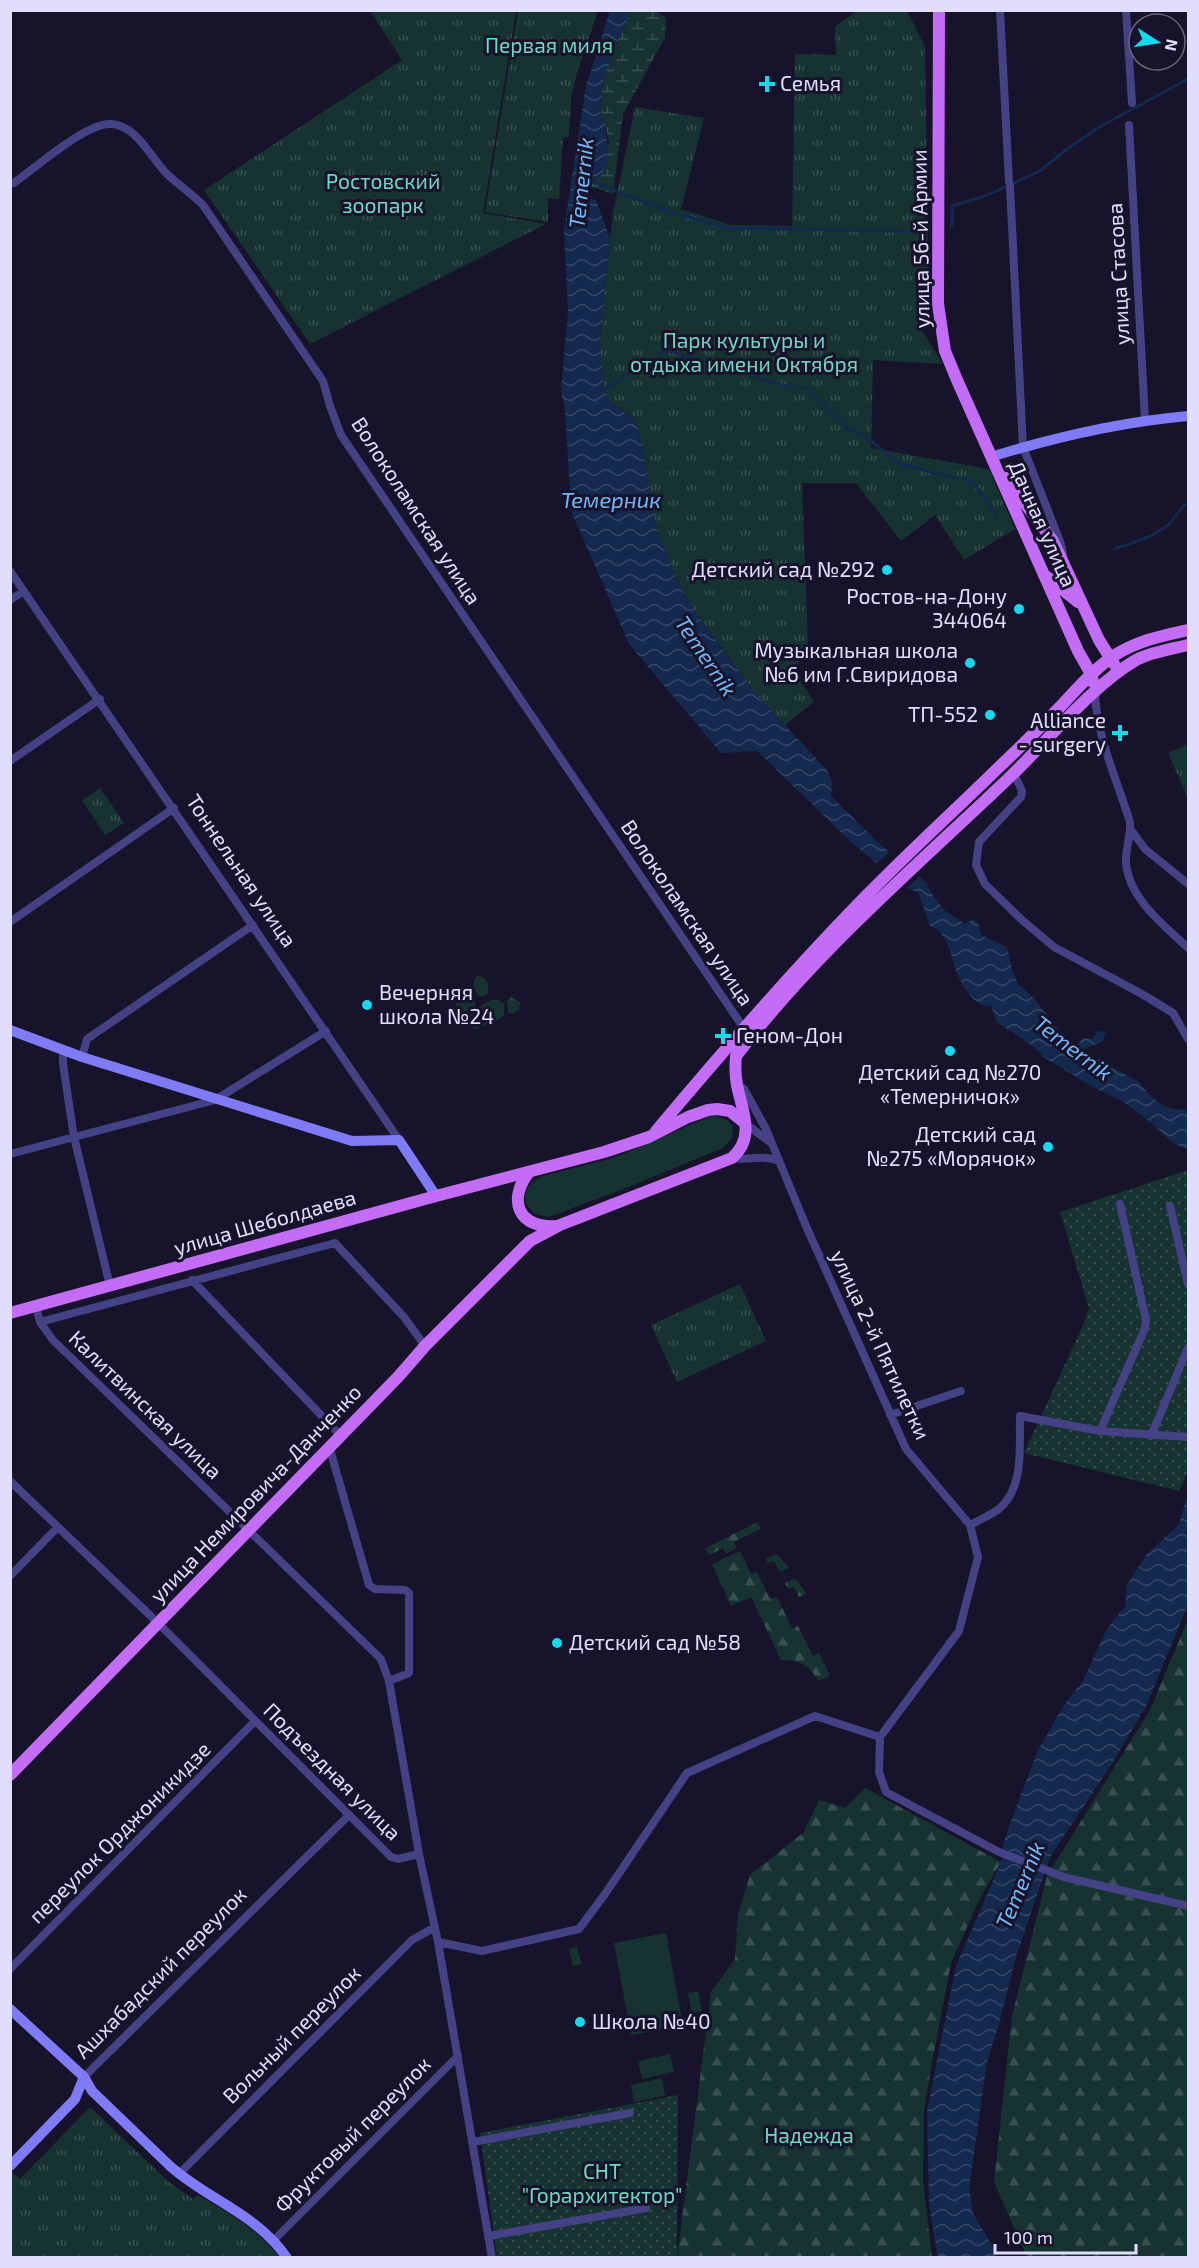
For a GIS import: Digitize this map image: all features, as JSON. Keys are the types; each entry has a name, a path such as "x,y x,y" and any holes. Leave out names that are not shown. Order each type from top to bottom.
{"main road":[{"name":"улица 56-й Армии","path":"939,10 939,314 945,351 991,458"},
{"name":"Дачная улица","path":"991,458 1053,541 1099,640 1119,672"},
{"name":"Дачная улица","path":"991,458 1078,651 1091,674 1095,692"},
{"path":"1044,575 1081,604"},
{"path":"872,898 1091,674 1110,658 1131,646 1150,638 1188,630"},
{"path":"653,1134 720,1054 743,1037 804,960 872,898 950,834 1095,692 1138,659 1188,645"},
{"path":"732,1158 743,1146 746,1124 735,1070 736,1056 743,1037"},
{"name":"улица Шеболдаева","path":"10,1312 613,1149 653,1134 688,1117 717,1109 737,1114 746,1124"},
{"name":"улица Немировича-Данченко","path":"10,1774 425,1346 530,1241 560,1225 732,1158"},
{"path":"530,1172 518,1189 517,1204 521,1213 526,1219 541,1226 560,1225"}],"street":[{"name":"Дачная улица","path":"1000,10 1023,447 1061,544 1064,565"},
{"path":"1126,10 1132,103"},
{"name":"Волоколамская улица","path":"14,183 87,130 111,124 130,131 167,174 203,205 323,381 341,435 743,1037"},
{"name":"улица Стасова","path":"1130,125 1145,420"},
{"path":"991,458 1023,447 1145,420 1188,416"},
{"name":"Тоннельная улица","path":"10,571 100,699 436,1196"},
{"path":"10,600 24,591"},
{"path":"1095,692 1095,708 1131,830 1145,849 1188,884"},
{"path":"10,761 100,699"},
{"path":"1014,773 1022,791 1021,797 979,842 976,865 984,884 1054,947 1173,1013 1188,1038"},
{"path":"10,922 174,808"},
{"path":"1131,830 1126,853 1131,885 1155,918 1188,948"},
{"path":"82,1057 87,1039 253,925"},
{"path":"10,1030 82,1057 352,1141 399,1140"},
{"path":"10,1154 215,1100 326,1031"},
{"path":"63,1050 74,1137 110,1286"},
{"name":"улица 2-й Пятилетки","path":"737,1084 744,1089 772,1143 806,1226 906,1449 970,1525 978,1557 959,1630 880,1737"},
{"path":"746,1124 772,1143"},
{"path":"732,1158 761,1156 779,1161"},
{"path":"1100,1431 1145,1329 1146,1320 1120,1204"},
{"path":"1170,1206 1188,1284"},
{"path":"40,1322 334,1243 404,1317 425,1346"},
{"path":"192,1280 340,1436"},
{"name":"Калитвинская улица","path":"36,1306 40,1322 52,1340 381,1659 389,1681 419,1854"},
{"path":"1151,1436 1188,1348"},
{"path":"890,1415 961,1391"},
{"path":"970,1525 999,1509 1010,1496 1019,1470 1020,1416 1100,1431 1188,1437"},
{"path":"329,1446 369,1585 375,1589 405,1590 409,1593 409,1673 389,1681"},
{"name":"Подъездная улица","path":"10,1481 158,1622 391,1857 398,1859 419,1854 438,1942 492,2258"},
{"path":"10,1576 58,1527"},
{"path":"438,1942 482,1952 579,1929 687,1773 815,1716 880,1737 879,1772 886,1792 1001,1853 1047,1871 1090,1884 1188,1906"},
{"name":"переулок Орджоникидзе","path":"10,1969 255,1721"},
{"name":"Ашхабадский переулок","path":"10,2166 75,2099 84,2077 349,1815"},
{"name":"Вольный переулок","path":"179,2175 412,1940 435,1927"},
{"path":"10,2009 84,2077 93,2091 179,2175 233,2207 274,2240 287,2258"},
{"name":"Фруктовый переулок","path":"274,2240 458,2056"},
{"path":"473,2142 630,2113"},
{"path":"489,2236 646,2208"}],"green space":[{"name":"Ростовский зоопарк","path":"370,11 516,11 483,213 546,224 310,344 204,190 402,60"},
{"name":"Первая миля","path":"518,11 598,11 577,73 571,100 569,137 563,138 559,199 548,198 548,222 485,212"},
{"path":"630,11 656,11 666,18 665,38 623,114 613,194 586,185 592,182 609,143 605,123 600,114 603,80"},
{"name":"Парк культуры и отдыха имени Октября","path":"857,11 907,11 925,47 929,319 919,326 943,364 873,360 871,448 989,469 1015,529 964,560 935,515 901,541 856,483 802,483 808,642 796,669 814,702 785,725 756,694 701,620 678,583 657,530 641,437 633,417 609,401 604,390 600,341 610,238 635,107 704,118 681,209 731,225 792,226 795,54 836,55 835,26"},
{"path":"1188,744 1188,799 1168,753"},
{"path":"100,788 124,823 105,835 82,800"},
{"path":"478,976 487,981 488,993 485,996 478,996 473,987 475,978"},
{"path":"467,995 474,998 475,1008 472,1015 464,1022 457,1015 455,1006 458,999"},
{"path":"511,997 521,1003 519,1009 512,1014 508,1012 507,1001"},
{"path":"497,999 504,1004 504,1015 495,1022 477,1029 472,1028 475,1013 482,1005"},
{"path":"716,1116 727,1120 733,1127 732,1138 723,1148 549,1217 535,1214 526,1204 525,1196 528,1186 540,1177 616,1157"},
{"path":"1188,1170 1188,1473 1179,1491 1024,1453 1089,1308 1060,1212"},
{"path":"740,1284 766,1341 677,1382 651,1325"},
{"path":"758,1522 761,1529 734,1542 736,1548 726,1554 723,1548 709,1555 705,1548"},
{"path":"740,1551 751,1574 757,1572 770,1599 777,1597 792,1628 798,1626 813,1656 819,1653 830,1676 819,1681 803,1664 781,1660 751,1597 731,1606 712,1564"},
{"path":"777,1554 789,1568 780,1572 774,1561 768,1563 766,1559"},
{"path":"795,1578 806,1593 799,1597 794,1587 788,1589 785,1583"},
{"path":"1188,1619 1188,2257 1027,2257 994,2182 1012,2016 1047,1876 1150,1710"},
{"name":"Надежда","path":"865,1788 1001,1862 979,1900 951,1963 930,2074 924,2110 923,2181 932,2257 677,2258 711,1992 735,1959 738,1914 750,1875 804,1832 819,1800 845,1808"},
{"path":"666,1933 683,2026 631,2035 614,1943"},
{"path":"577,1947 581,1964 573,1966 569,1949"},
{"path":"698,1991 702,2011 692,2013 688,1993"},
{"path":"670,2054 674,2072 642,2079 638,2061"},
{"path":"662,2078 665,2096 634,2102 631,2085"},
{"name":"СНТ \"Горархитектор\"","path":"678,2095 677,2257 497,2257 480,2133"},
{"path":"90,2107 169,2182 193,2199 198,2195 242,2222 279,2257 11,2257 10,2176 13,2173 20,2179"}],"water":[{"name":"Темерник","path":"610,11 630,11 603,80 600,114 605,123 609,159 600,177 586,185 583,191 584,196 596,200 610,238 600,341 604,389 609,401 633,418 641,437 657,530 678,583 701,620 756,694 827,770 832,782 831,796 881,845 927,883 945,911 964,923 973,920 978,922 981,935 1007,947 1018,984 1034,998 1049,1018 1053,1019 1053,1024 1077,1046 1083,1038 1093,1039 1097,1031 1106,1032 1102,1042 1084,1051 1140,1083 1149,1094 1167,1107 1181,1110 1188,1108 1188,1150 1173,1143 1122,1101 1093,1087 1045,1058 1034,1047 997,1022 991,1006 980,1004 970,996 962,984 942,934 930,926 918,892 910,890 852,843 757,751 721,753 629,644 571,511 565,409 561,392 568,312 564,229 586,86"},
{"name":"Temernik","path":"1188,1498 1188,1605 1146,1706 1113,1762 1050,1857 1016,1957 987,2062 969,2188 973,2213 999,2257 938,2258 929,2205 927,2111 956,1966 1002,1860 1003,1845 1038,1750 1064,1705 1083,1681 1106,1630 1125,1606 1127,1585 1146,1555 1179,1524"}],"pier":[{"path":"892,850 921,875 905,890 874,866"}],"waterway":[{"path":"952,226 952,206 988,195 1040,171 1101,126 1188,79"},
{"name":"Temernik","path":"591,181 673,213"},
{"path":"677,214 729,228 796,229"},
{"path":"800,229 927,232"},
{"path":"602,390 640,366 646,365 651,368 657,364 662,352 670,351 793,388"},
{"path":"799,387 805,387 848,429 861,433 900,464 959,479"},
{"path":"963,478 979,489 998,518"},
{"path":"1114,549 1156,533 1171,522 1188,503"}],"place":[{"name":"Семья","path":"767,84"},
{"name":"Детский сад №292","path":"887,570"},
{"name":"Ростов-на-Дону 344064","path":"1019,609"},
{"name":"Музыкальная школа №6 им Г.Свиридова","path":"970,663"},
{"name":"ТП-552","path":"990,715"},
{"name":"Alliance - surgery","path":"1120,733"},
{"name":"Вечерняя школа №24","path":"367,1005"},
{"name":"Геном-Дон","path":"723,1036"},
{"name":"Детский сад №270 «Темерничок»","path":"950,1051"},
{"name":"Детский сад №275 «Морячок»","path":"1048,1147"},
{"name":"Детский сад №58","path":"557,1643"},
{"name":"Школа №40","path":"580,2022"}]}
